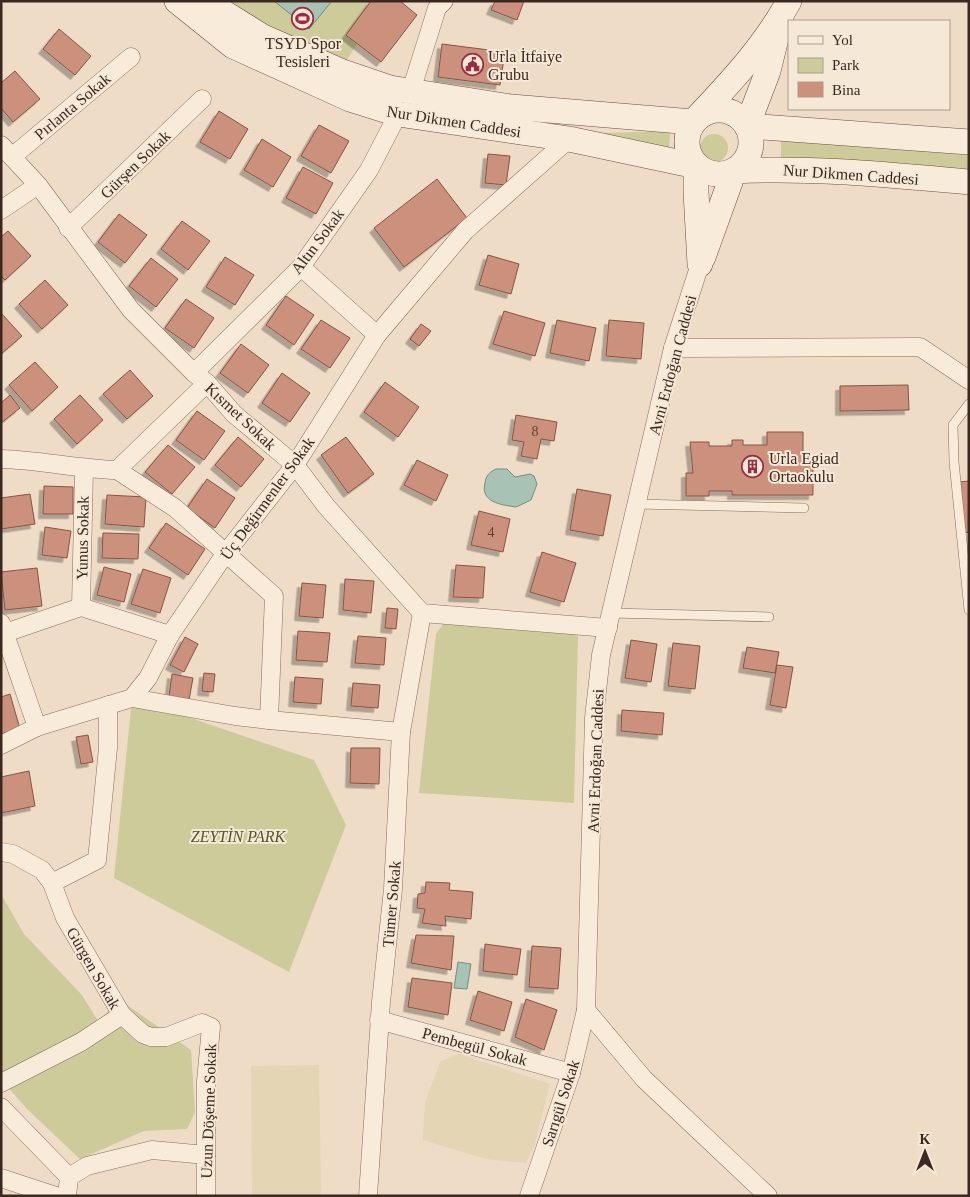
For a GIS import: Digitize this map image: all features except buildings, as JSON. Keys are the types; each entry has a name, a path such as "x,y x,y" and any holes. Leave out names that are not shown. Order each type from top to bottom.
{"main road":[{"name":"Nur Dikmen Caddesi","path":"177,1 233,46 350,99 398,114 569,139 696,166"},
{"name":"Nur Dikmen Caddesi","path":"204,1 263,37 331,68 390,88 511,107 693,122"},
{"path":"700,264 696,166 689,155 686,144 688,134 693,122 732,81 786,8"},
{"path":"747,126 768,71 786,8"},
{"path":"693,122 705,113 721,110 736,115 747,126 751,142 749,153 744,163 734,171 714,174 704,171 695,164 696,166"},
{"path":"747,126 969,142"},
{"name":"Nur Dikmen Caddesi","path":"734,171 776,169 844,171 969,182"},
{"path":"700,264 734,171"}],"street":[{"path":"411,91 438,8 444,1"},
{"name":"Pırlanta Sokak","path":"7,150 131,57"},
{"name":"Gürşen Sokak","path":"68,228 202,99"},
{"name":"Altın Sokak","path":"117,470 301,267 368,170 398,114"},
{"name":"Üç Değirmenler Sokak","path":"132,698 148,678 170,635 225,554 295,465 377,335 465,231 569,139"},
{"name":"Kısmet Sokak","path":"7,150 38,185 68,228 131,310 234,414 295,465 326,506 422,613"},
{"path":"1,210 38,185"},
{"name":"Avni Erdoğan Caddesi","path":"586,1010 594,718 601,655 672,348 700,264"},
{"path":"301,267 377,335"},
{"path":"672,348 920,348 969,380"},
{"path":"1,459 22,460 84,469 117,470 175,508 274,596 269,720"},
{"name":"Yunus Sokak","path":"81,608 84,469"},
{"path":"37,727 3,628 81,608 170,635"},
{"path":"422,613 609,620"},
{"name":"Tümer Sokak","path":"368,1196 379,1020 393,889 401,732 422,613"},
{"path":"1,745 37,727 132,698 235,716 401,732"},
{"path":"52,884 97,860 108,748 108,705"},
{"name":"Gürgen Sokak","path":"1,852 13,854 31,862 42,870 52,884 65,918 122,1016 143,1034 151,1038 166,1037 202,1023 211,1027"},
{"path":"586,1010 644,1079 768,1196"},
{"name":"Sarıgül Sokak","path":"529,1196 571,1073 586,1010"},
{"path":"1,1082 81,1042 122,1016"},
{"name":"Pembegül Sokak","path":"379,1020 571,1073"},
{"name":"Uzun Döşeme Sokak","path":"206,1196 206,1081 211,1027"},
{"path":"1,1107 68,1177 67,1196"},
{"path":"68,1177 87,1166 152,1150 206,1155"},
{"path":"1,1178 56,1196"}],"lane":[{"path":"969,404 954,425 954,462 969,610"},
{"path":"636,504 804,508"},
{"path":"609,620 769,617"}],"shaded area":[{"path":"274,1 332,1 309,29"},
{"path":"496,469 507,469 515,477 530,474 534,476 537,484 531,500 516,507 498,504 489,498 484,489 486,478"},
{"path":"458,962 471,964 467,989 454,988"},
{"path":"459,1054 550,1084 534,1146 526,1163 486,1159 423,1140 425,1102 440,1062"},
{"path":"319,1065 321,1196 252,1196 251,1066"}],"green space":[{"name":"TSYD Spor Tesisleri","path":"205,1 384,1 340,71"},
{"path":"670,131 669,151 602,133"},
{"path":"714,134 724,138 728,148 724,158 714,162 704,158 700,148 704,138"},
{"path":"781,140 969,155 969,174 781,159"},
{"path":"446,620 578,634 574,803 419,793 436,634"},
{"name":"ZEYTİN PARK","path":"132,698 314,760 346,825 289,972 114,878"},
{"path":"1,894 24,934 82,995 98,1021 120,1000 191,1050 195,1112 187,1129 144,1131 80,1159 27,1109 1,1079"}],"place":[{"name":"TSYD Spor Tesisleri","path":"303,19"},
{"name":"Urla İtfaiye Grubu","path":"472,65"},
{"name":"Urla Egiad Ortaokulu","path":"753,467"}]}
